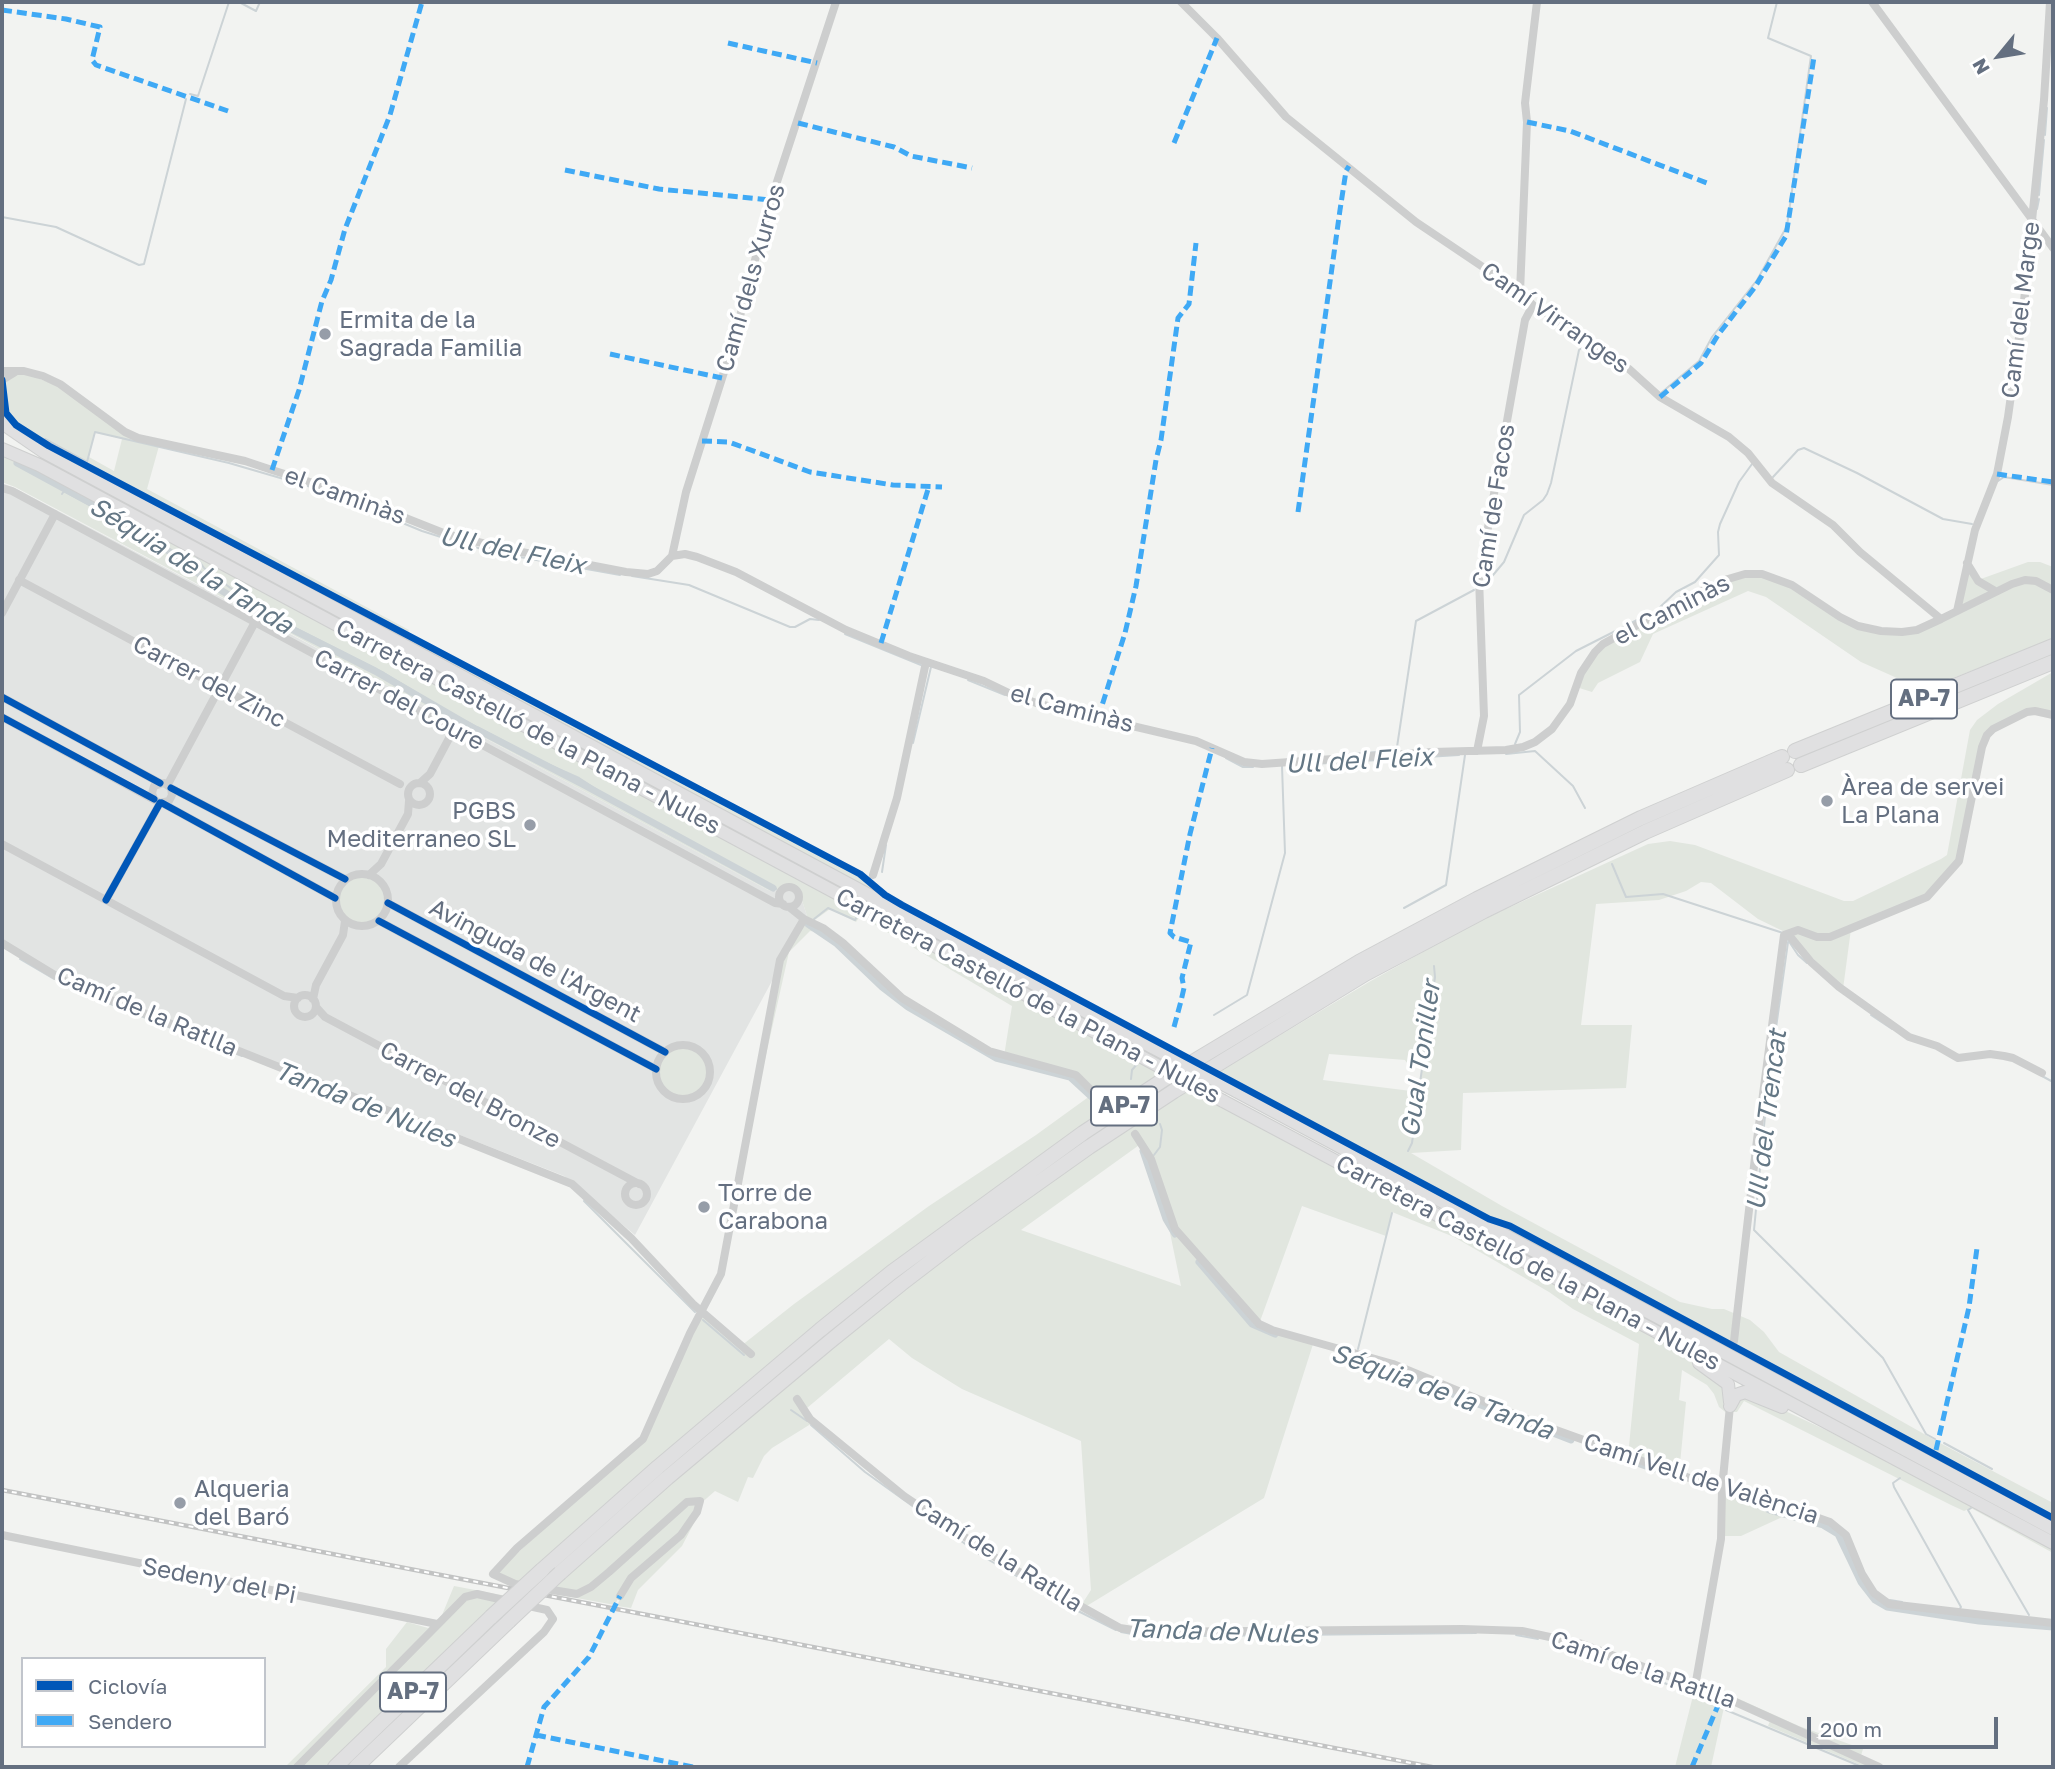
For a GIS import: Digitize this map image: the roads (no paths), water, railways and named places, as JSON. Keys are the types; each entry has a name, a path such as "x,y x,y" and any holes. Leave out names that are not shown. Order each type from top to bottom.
{"highway":[{"name":"AP-7","path":"356,1767 560,1573 667,1478 828,1343 965,1235 1174,1091 1365,974 1484,911 1791,761 2053,646"},
{"name":"AP-7","path":"335,1767 491,1617 657,1467 871,1289 959,1222 1135,1099 1359,962 1477,899 1641,818 2053,662"}],"main road":[{"name":"Carretera Castelló de la Plana - Nules","path":"2,423 44,452 2053,1529"},
{"name":"Carretera Castelló de la Plana - Nules","path":"2,449 39,464 1223,1101 2053,1543"},
{"path":"1553,1276 1718,1375 1728,1384 1730,1406"},
{"path":"1730,1406 1739,1392 1756,1395 1972,1500"}],"street":[{"name":"Camí dels Xurros","path":"672,556 686,492 731,350 771,200 836,2"},
{"name":"Camí Virranges","path":"1181,2 1217,38 1286,117 1416,222 1520,292 1585,344 1629,369 1660,397 1729,437 1748,453 1772,483 1833,525 1860,552 1941,619"},
{"path":"1520,292 1527,122 1525,103 1538,2"},
{"path":"1872,2 2053,248"},
{"name":"Camí del Marge","path":"1956,611 1981,509 1997,474 2005,430 2024,301 2044,100 2050,2"},
{"name":"Camí de Facos","path":"1477,751 1484,716 1479,578 1525,320 1533,305"},
{"name":"el Caminàs","path":"2,371 43,376 60,384 108,422 138,438 245,461 335,490 446,534 506,549 648,574 657,571 672,556 697,556 736,572 846,630 1039,704 1185,738 1244,762 1262,764 1506,750 1535,742 1552,729 1566,710 1581,673 1603,644 1682,600 1745,574 1762,574 1778,579 1849,621 1881,631 1917,630 1995,591 2025,580 2048,585 2053,590"},
{"path":"2,380 18,371"},
{"name":"Carrer del Coure","path":"2,488 55,514 776,904 786,906"},
{"path":"2,612 55,514"},
{"path":"1967,563 1978,581 1995,591"},
{"name":"Carrer del Zinc","path":"19,580 415,790 419,806"},
{"path":"166,785 255,622"},
{"path":"873,875 897,798 926,662"},
{"path":"2,697 345,879"},
{"path":"1734,1341 1756,1140 1784,935 1797,930 1817,937 1830,937 1927,897 1958,861 1982,747 1987,735 1993,729 2027,712 2035,710 2053,715"},
{"path":"2,718 335,898"},
{"path":"369,875 381,864 408,814 415,790 430,774 454,729"},
{"path":"158,802 152,793 154,786 166,785"},
{"path":"158,802 169,801 172,795 166,785"},
{"path":"408,814 425,804 429,798 415,790"},
{"path":"106,900 158,802"},
{"name":"Carrer del Bronze","path":"2,844 284,996 309,1003 325,1017 639,1184"},
{"path":"379,880 381,864"},
{"path":"357,874 369,875 379,880 386,891 388,903 379,921 367,927 349,923 337,911 335,898 338,887 345,879 357,874"},
{"path":"620,1596 631,1578 681,1535 691,1523 700,1501 687,1502 609,1572 591,1587 577,1594 515,1584 493,1574 526,1540 643,1439 678,1357 721,1274 780,960 804,919 799,893 792,887 785,888 779,894 786,906 804,919 823,928 843,943 902,998 989,1051 1076,1075 1103,1102"},
{"name":"Carrer del Coure","path":"759,894 779,894"},
{"path":"786,906 795,905 799,900"},
{"name":"Avinguda de l'Argent","path":"388,903 665,1052"},
{"name":"Avinguda de l'Argent","path":"379,921 656,1069"},
{"path":"294,1007 309,1003 349,923"},
{"path":"1788,934 1811,962 1839,987 1909,1037 1937,1046 1958,1058 1990,1054 2013,1058 2042,1073"},
{"name":"Camí de la Ratlla","path":"2,943 66,982 562,1178 591,1199 702,1312 751,1354"},
{"name":"Carrer del Bronze","path":"284,996 302,1017 309,1003"},
{"path":"680,1045 696,1048 708,1060 710,1068 706,1085 693,1097 675,1097 661,1087 656,1069 665,1052 680,1045"},
{"name":"Camí Vell de València","path":"1135,1134 1151,1159 1175,1229 1259,1324 1393,1364 1531,1422 1770,1507 1819,1517 1846,1535 1867,1583 1880,1600 1889,1604 1973,1616 2053,1623"},
{"name":"Carrer del Bronze","path":"615,1172 626,1189"},
{"path":"631,1184 639,1184 647,1193 646,1199 635,1205 628,1202 626,1189 631,1184"},
{"name":"Camí de la Ratlla","path":"797,1399 810,1419 904,1496 1005,1564 1120,1628 1146,1632 1462,1629 1522,1631 1582,1644 1741,1704 1879,1767"},
{"path":"1695,1688 1721,1539 1722,1489 1730,1406"},
{"name":"Sedeny del Pi","path":"2,1535 437,1624"},
{"path":"298,1767 465,1597 477,1594 547,1610 553,1619 544,1632 399,1767"}],"waterway":[{"path":"190,94 198,96 229,2"},
{"path":"239,2 256,11 260,2"},
{"path":"1661,393 1699,361 1712,337 1757,280 1787,226 1811,56 1768,38 1777,2"},
{"path":"2,217 56,227 139,265 144,264 186,99"},
{"path":"2045,135 2047,108"},
{"path":"2039,195 2044,140"},
{"path":"2037,209 2039,199"},
{"path":"2022,344 2033,252"},
{"path":"1483,587 1504,562 1524,515 1547,494 1579,350 1582,348 1592,352"},
{"name":"Ull del Fleix","path":"45,439 87,462 95,432 229,463 318,489"},
{"path":"1773,477 1798,450 1804,448 1943,519 1972,524"},
{"name":"Séquia de la Tanda","path":"17,463 142,531 219,589 250,608 375,671 475,729"},
{"path":"1658,609 1676,592 1695,582 1719,555 1720,524 1739,482 1752,464"},
{"path":"1998,481 2004,477 2053,485"},
{"name":"Séquia de la Tanda","path":"62,494 64,491 138,531 220,590"},
{"name":"Ull del Fleix","path":"330,493 422,531 466,545 620,575"},
{"name":"Séquia de la Tanda","path":"195,555 204,568 261,611 384,673 450,713 543,762 579,778 619,804 776,889"},
{"name":"Ull del Fleix","path":"632,576 689,585 790,627 810,619 819,620"},
{"path":"1335,755 1391,751 1397,747 1416,621 1474,590"},
{"path":"1515,744 1520,732 1519,695 1576,651 1641,618"},
{"name":"Ull del Fleix","path":"845,634 921,665"},
{"path":"913,743 931,667"},
{"name":"Ull del Fleix","path":"968,680 1005,695"},
{"name":"Ull del Fleix","path":"1013,699 1028,704"},
{"name":"Ull del Fleix","path":"1050,711 1072,716"},
{"name":"Séquia de la Tanda","path":"478,730 773,888"},
{"path":"1506,754 1535,751 1573,786 1585,808"},
{"name":"Ull del Fleix","path":"1297,765 1459,755"},
{"name":"Gual Toniller","path":"1404,908 1446,885 1465,755"},
{"name":"Ull del Fleix","path":"1226,758 1243,767 1253,767"},
{"path":"1214,1015 1247,995 1285,853 1282,766"},
{"path":"882,872 886,845"},
{"path":"1612,864 1626,897 1663,894 1783,933"},
{"path":"814,919 828,908 855,920 859,913"},
{"name":"Séquia de la Tanda","path":"808,924 836,943 882,987 908,1007 996,1058 1070,1077 1096,1101"},
{"path":"1788,940 1807,963"},
{"name":"Ull del Trencat","path":"1788,942 1768,1085 1754,1230 1883,1358 1926,1434 1935,1439"},
{"name":"Tanda de Nules","path":"20,959 54,979"},
{"name":"Gual Toniller","path":"1408,1151 1412,1143 1435,977 1434,966"},
{"name":"Tanda de Nules","path":"65,986 242,1056"},
{"path":"1871,1015 1892,1029"},
{"path":"1131,1079 1132,1070 1137,1064"},
{"path":"2042,1076 2053,1082"},
{"path":"1154,1155 1160,1147 1160,1124"},
{"name":"Séquia de la Tanda","path":"1143,1151 1166,1219 1175,1234"},
{"name":"Tanda de Nules","path":"584,1201 695,1312"},
{"name":"Gual Toniller","path":"1358,1349 1392,1213"},
{"name":"Séquia de la Tanda","path":"1199,1262 1252,1324 1275,1334"},
{"name":"Tanda de Nules","path":"703,1320 744,1355"},
{"name":"Séquia de la Tanda","path":"1370,1362 1571,1440"},
{"name":"Tanda de Nules","path":"791,1410 807,1421"},
{"name":"Tanda de Nules","path":"811,1425 865,1472 982,1556 1116,1630"},
{"name":"Ull del Trencat","path":"1944,1443 1992,1469"},
{"name":"Séquia de la Tanda","path":"1606,1452 1654,1469"},
{"path":"1900,1478 1893,1483 1894,1487 1961,1607 1959,1610"},
{"name":"Ull del Trencat","path":"1971,1508 1968,1510 2029,1615"},
{"name":"Séquia de la Tanda","path":"1769,1510 1823,1525 1838,1534 1861,1582 1875,1600 1887,1607 1979,1621 2053,1627"},
{"path":"1890,1600 1902,1602"},
{"name":"Tanda de Nules","path":"1121,1632 1143,1636 1476,1633"},
{"name":"Tanda de Nules","path":"1516,1635 1538,1639"},
{"name":"Tanda de Nules","path":"1594,1653 1709,1702"},
{"path":"1726,1710 1862,1767"}],"railway":[{"path":"2,1490 1432,1767"}],"place":[{"name":"Ermita de la Sagrada Familia","path":"325,334"},
{"name":"Àrea de servei La Plana","path":"1827,801"},
{"name":"PGBS Mediterraneo SL","path":"530,825"},
{"name":"Torre de Carabona","path":"704,1207"},
{"name":"Alqueria del Baró","path":"180,1503"}]}
